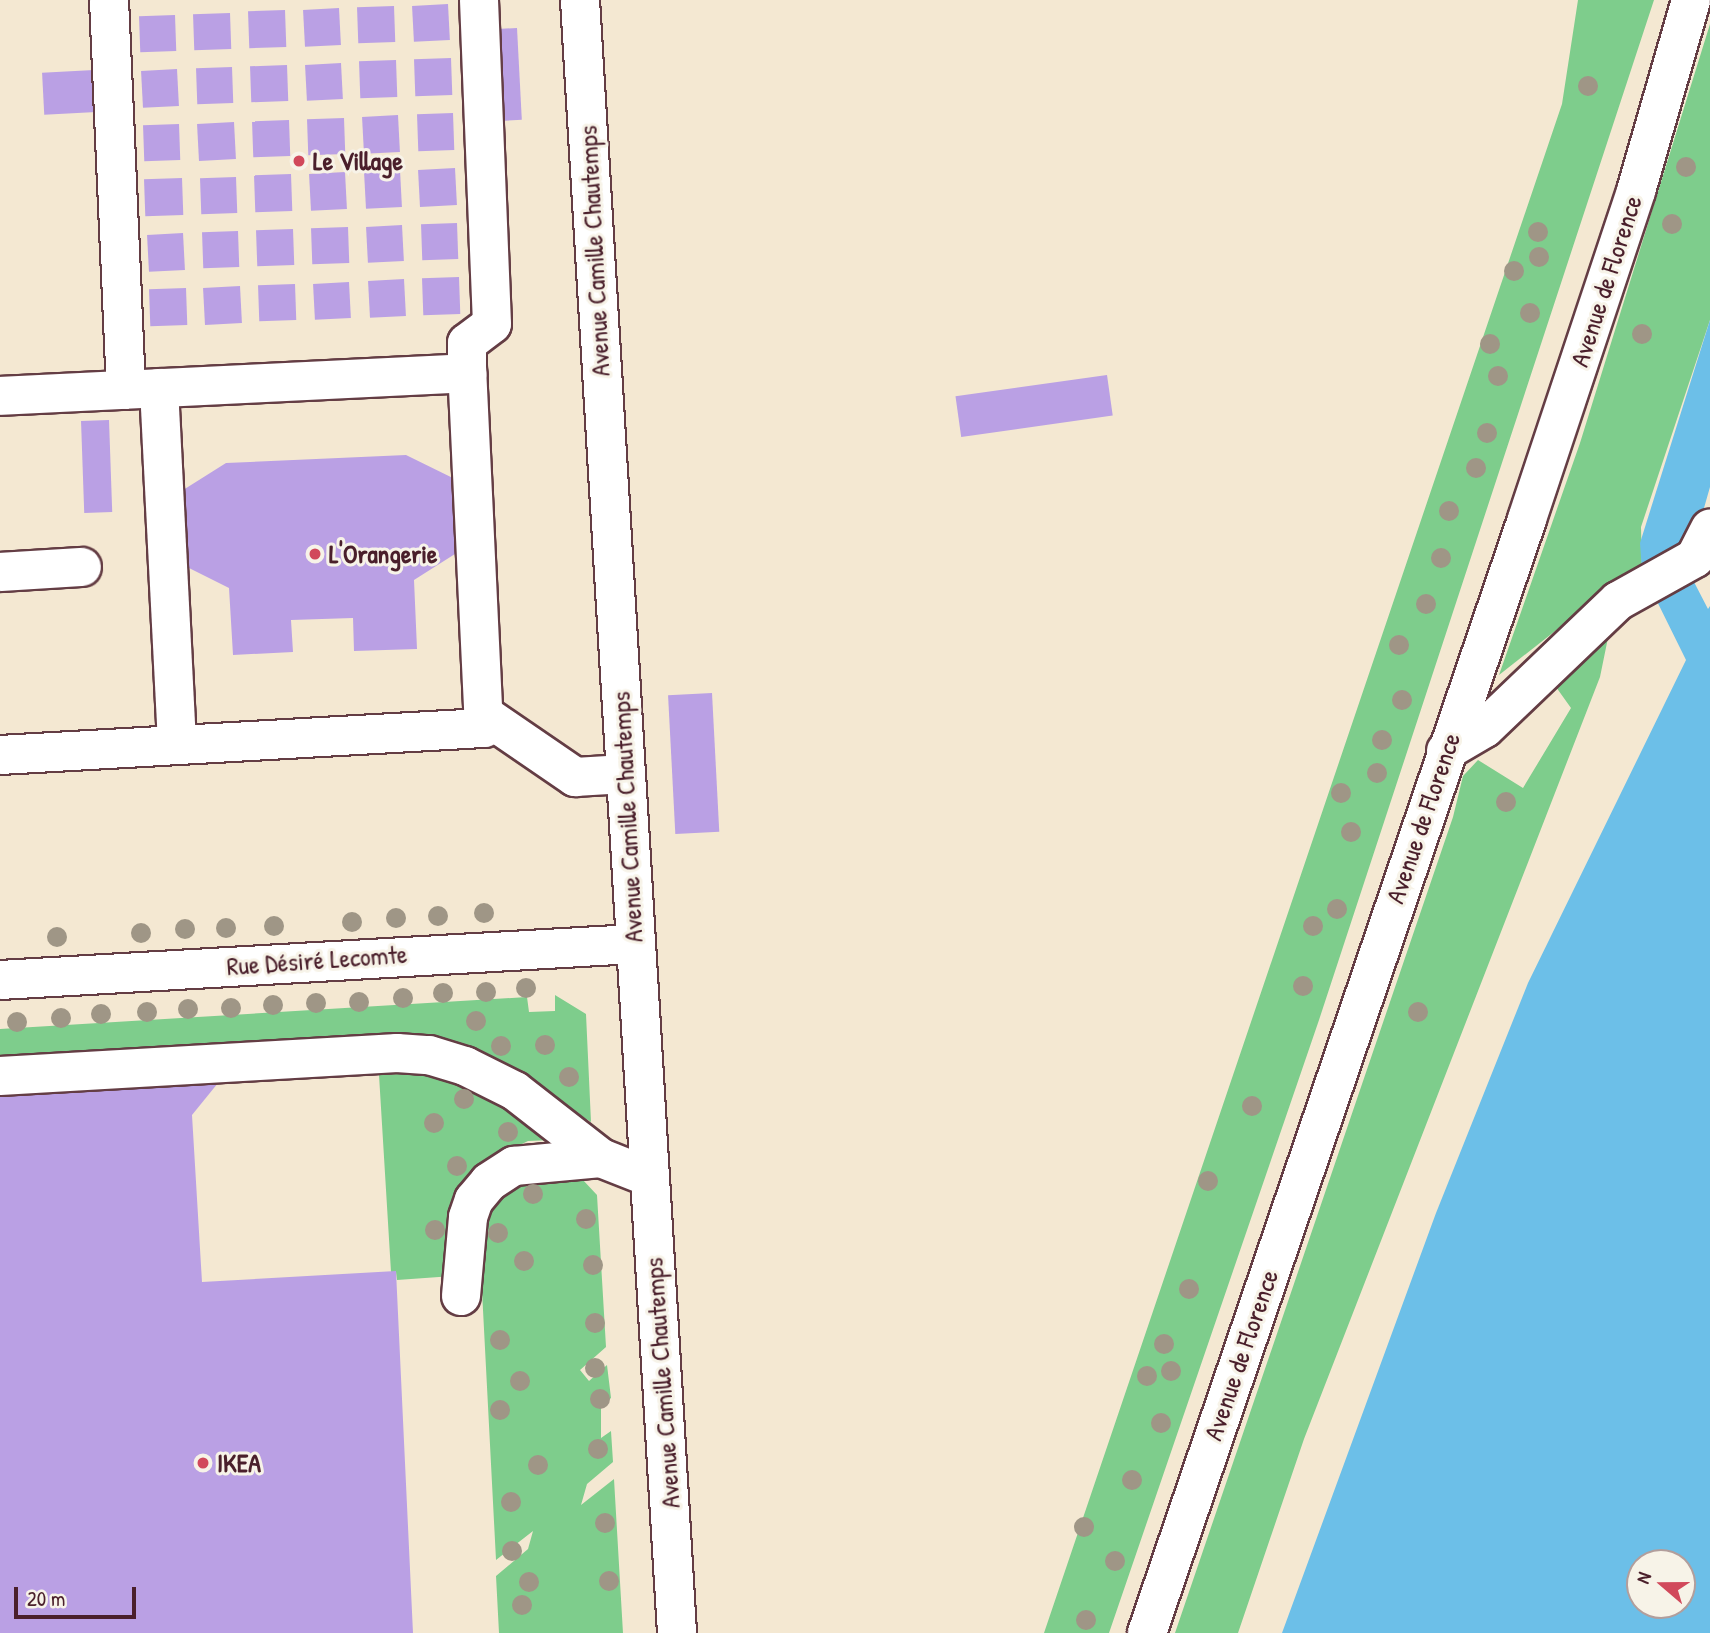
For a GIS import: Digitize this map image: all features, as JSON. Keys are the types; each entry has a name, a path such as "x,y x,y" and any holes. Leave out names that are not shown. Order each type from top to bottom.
{"street":[{"path":"109,0 142,389 177,745"},
{"path":"0,755 484,728 467,373 467,343 492,324 479,0"},
{"name":"Avenue Camille Chautemps","path":"580,0 677,1633"},
{"name":"Avenue de Florence","path":"1147,1633 1636,191 1691,0"},
{"path":"0,396 467,373"},
{"path":"1446,751 1485,728 1619,601 1703,544"},
{"path":"0,572 82,567"},
{"path":"483,714 575,777 625,774"},
{"name":"Rue Désiré Lecomte","path":"0,980 635,944"},
{"path":"0,1076 397,1053 429,1055 465,1066 515,1091 601,1158 649,1177"},
{"path":"461,1296 468,1217 474,1200 489,1182 514,1166 601,1158"}],"green space":[{"path":"1578,0 1654,0 1319,1020 1109,1633 1044,1633 1562,104"},
{"path":"1710,24 1710,320 1641,527 1642,571 1592,602 1499,675 1580,443"},
{"path":"1610,628 1600,677 1304,1439 1238,1633 1175,1633 1453,817 1463,776 1478,760 1523,788 1571,708 1556,687"},
{"path":"555,995 586,1014 591,1122 482,1052 437,1037 0,1059 0,1029 527,997 529,1012 555,1011"},
{"path":"419,1073 474,1083 552,1140 528,1141 495,1157 453,1276 397,1280 396,1272 391,1272 379,1075"},
{"path":"510,1179 582,1179 597,1195 606,1347 580,1370 589,1381 607,1365 611,1398 601,1406 601,1438 611,1431 613,1462 587,1484 581,1505 614,1479 623,1633 499,1633 496,1576 528,1549 533,1531 496,1560 479,1233 485,1210"}],"water":[{"path":"1710,320 1710,487 1692,550 1694,582 1708,609 1710,606 1710,1633 1282,1633 1436,1213 1528,983 1686,660 1642,571 1640,543"}],"building":[{"path":"448,4 450,40 414,42 412,6"},
{"path":"394,6 395,42 358,43 357,7"},
{"path":"339,8 341,45 305,47 303,10"},
{"path":"285,10 286,47 249,48 248,11"},
{"path":"230,13 231,49 194,50 193,14"},
{"path":"175,15 176,51 140,52 139,16"},
{"path":"517,28 522,120 494,121 489,29"},
{"path":"451,58 452,95 415,96 414,59"},
{"path":"396,60 397,97 360,98 359,61"},
{"path":"341,63 343,99 307,101 305,65"},
{"path":"287,65 288,101 251,102 250,66"},
{"path":"232,67 233,103 197,104 196,68"},
{"path":"177,69 179,106 143,108 141,71"},
{"path":"94,70 96,112 44,115 42,73"},
{"path":"453,113 454,150 418,151 417,114"},
{"path":"398,115 400,152 364,154 362,117"},
{"path":"344,118 345,154 308,155 307,119"},
{"path":"289,120 290,156 253,157 252,121"},
{"path":"234,122 236,159 199,161 197,124"},
{"path":"179,124 180,160 144,161 143,125"},
{"path":"455,168 457,205 420,207 418,170"},
{"path":"400,170 402,207 366,209 364,172"},
{"path":"345,172 347,209 311,211 309,174"},
{"path":"291,174 292,211 255,212 254,175"},
{"path":"236,177 237,213 201,214 200,178"},
{"path":"182,178 183,215 145,216 144,179"},
{"path":"457,223 458,259 422,260 421,224"},
{"path":"402,225 404,261 368,263 366,227"},
{"path":"348,227 349,263 312,264 311,228"},
{"path":"293,229 294,265 257,266 256,230"},
{"path":"238,231 239,267 203,268 202,232"},
{"path":"183,233 185,270 149,272 147,235"},
{"path":"459,277 460,314 423,315 422,278"},
{"path":"404,279 406,316 370,318 368,281"},
{"path":"349,282 351,318 315,320 313,284"},
{"path":"295,284 296,320 259,321 258,285"},
{"path":"240,286 242,323 205,325 203,288"},
{"path":"186,288 187,325 150,326 149,289"},
{"path":"1107,375 1113,416 961,437 955,396"},
{"path":"109,420 112,512 84,513 81,421"},
{"name":"L'Orangerie","path":"406,455 463,483 466,547 414,580 417,649 354,651 353,618 291,620 293,652 233,655 229,588 175,561 172,497 226,463"},
{"path":"712,693 719,832 675,834 668,695"},
{"name":"IKEA","path":"0,1059 218,1083 192,1115 202,1282 396,1271 413,1633 0,1633"}],"place":[{"name":"Le Village","path":"299,161"},
{"name":"L'Orangerie","path":"315,554"},
{"name":"IKEA","path":"203,1463"}]}
